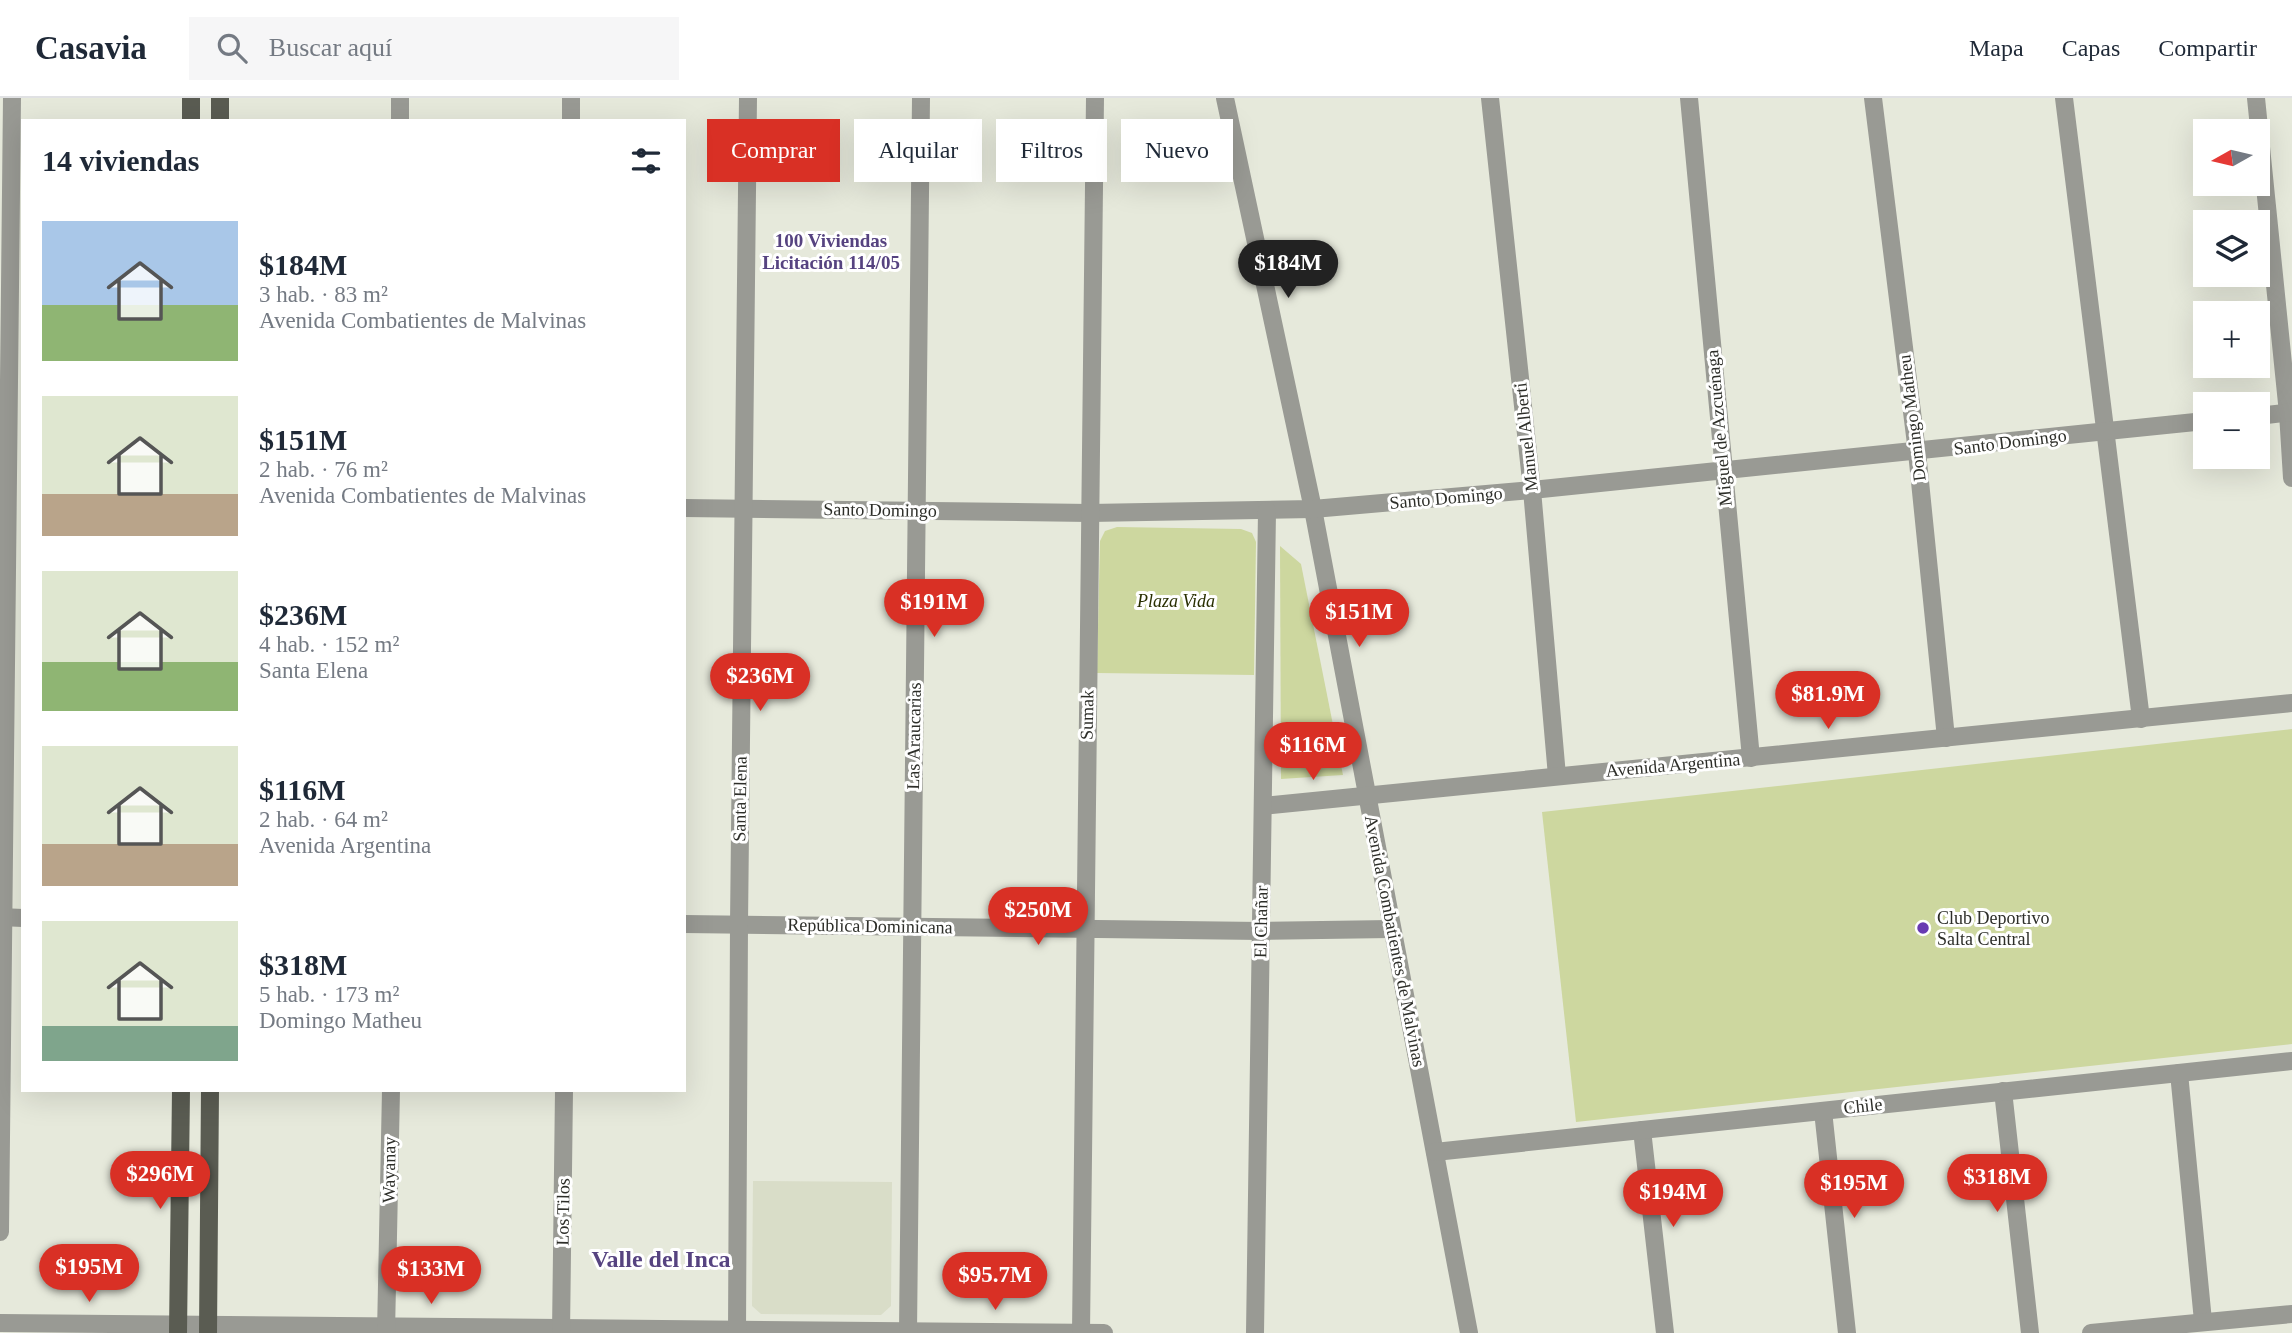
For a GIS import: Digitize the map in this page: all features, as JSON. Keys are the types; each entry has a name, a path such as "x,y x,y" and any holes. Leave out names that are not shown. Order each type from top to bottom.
{"main road":[{"path":"191,98 191,119"},
{"path":"220,98 220,119"},
{"path":"178,1329 181,1092"},
{"path":"208,1328 210,1092"}],"street":[{"path":"0,1233 2,917 10,497 12,98"},
{"path":"400,98 400,119"},
{"path":"571,98 571,119"},
{"name":"Santa Elena","path":"737,1331 748,98"},
{"name":"Las Araucarias","path":"908,1331 921,98"},
{"name":"Sumak","path":"1081,1333 1095,98"},
{"name":"Avenida Combatientes de Malvinas","path":"1225,98 1313,509 1469,1333"},
{"name":"Manuel Alberti","path":"1490,98 1532,490 1557,776"},
{"name":"Miguel de Azcuénaga","path":"1689,98 1751,758"},
{"name":"Domingo Matheu","path":"1873,98 1917,452 1946,738"},
{"path":"2064,98 2141,719"},
{"path":"2256,98 2290,413 2292,478"},
{"path":"2270,415 2290,413"},
{"name":"Santo Domingo","path":"686,508 1090,513 1313,509 1532,490 2193,422"},
{"name":"El Chañar","path":"1255,1333 1267,511"},
{"name":"Avenida Argentina","path":"1263,806 2292,703"},
{"path":"2,917 21,918"},
{"name":"República Dominicana","path":"686,924 1261,931 1391,929"},
{"name":"Chile","path":"1435,1152 2292,1060"},
{"path":"2179,1073 2203,1321"},
{"path":"2003,1091 2030,1333"},
{"name":"Wayanay","path":"386,1329 391,1092"},
{"name":"Los Tilos","path":"561,1330 564,1092"},
{"path":"1823,1111 1847,1333"},
{"path":"1642,1130 1665,1333"},
{"path":"2091,1333 2292,1314"},
{"path":"0,1323 178,1329 1104,1333"}],"shaded area":[{"path":"753,1181 892,1182 891,1306 881,1315 761,1314 752,1306"}],"green space":[{"name":"Plaza Vida","path":"1117,527 1241,529 1252,533 1256,542 1254,675 1097,673 1100,541 1105,531"},
{"path":"1280,546 1301,564 1343,775 1281,779"},
{"name":"Club Deportivo Salta Central","path":"2292,729 2292,1044 1576,1122 1542,812"}],"place":[{"name":"Club Deportivo Salta Central","path":"1923,928"}],"district":[{"name":"100 Viviendas Licitación 114/05","path":"831,251"},
{"name":"Valle del Inca","path":"661,1259"}]}
